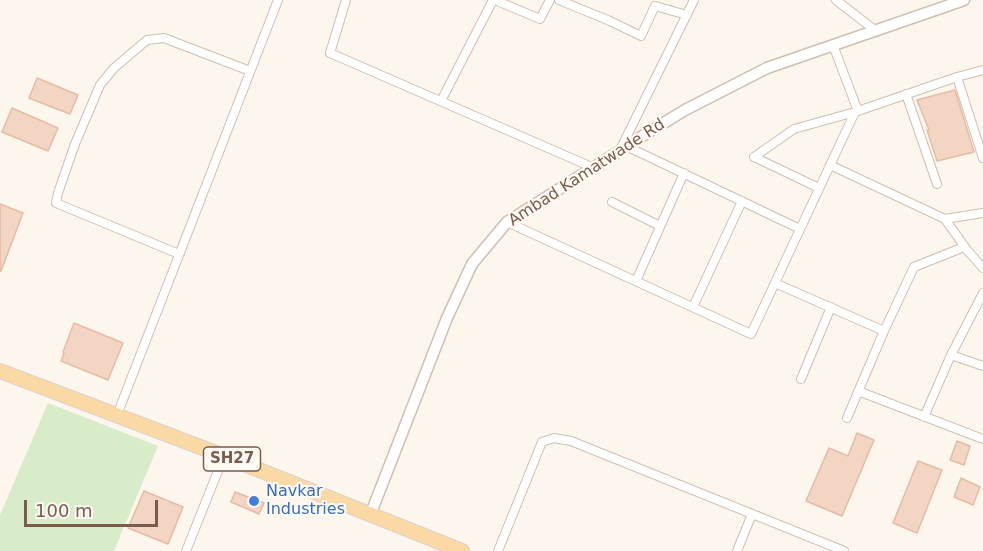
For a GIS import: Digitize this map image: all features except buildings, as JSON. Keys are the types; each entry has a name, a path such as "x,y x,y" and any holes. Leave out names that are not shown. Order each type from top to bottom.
{"main road":[{"name":"SH27","path":"0,371 371,513 462,551"}],"street":[{"path":"117,415 278,0"},
{"path":"346,0 330,53 594,168"},
{"path":"441,101 494,0 540,19 550,0"},
{"path":"559,0 641,36 656,6 687,15"},
{"path":"694,0 622,149 684,173 800,229"},
{"path":"836,0 876,31"},
{"name":"Ambad Kamatwade Rd","path":"371,513 447,318 472,264 507,222 685,110 767,68 876,31 947,3 964,0"},
{"path":"179,254 56,203 75,144 100,85 114,68 147,40 164,38 250,71"},
{"path":"507,222 751,334 856,111 833,45"},
{"path":"819,188 754,157 794,129 856,111 957,76 983,70"},
{"path":"957,76 983,158"},
{"path":"906,94 937,184"},
{"path":"830,165 945,219 964,247 983,268"},
{"path":"636,281 684,173"},
{"path":"693,307 742,201"},
{"path":"612,202 660,226"},
{"path":"945,219 983,213"},
{"path":"847,418 914,267 964,247"},
{"path":"775,283 884,331"},
{"path":"924,417 951,355 983,293"},
{"path":"801,379 831,308"},
{"path":"951,355 983,366"},
{"path":"858,392 983,438"},
{"path":"498,551 542,442 554,438 571,441 844,551"},
{"path":"186,551 224,456"},
{"path":"737,551 752,514"}],"green space":[{"path":"48,403 158,446 114,551 0,551 0,515"}],"place":[{"name":"Navkar Industries","path":"254,501"}]}
